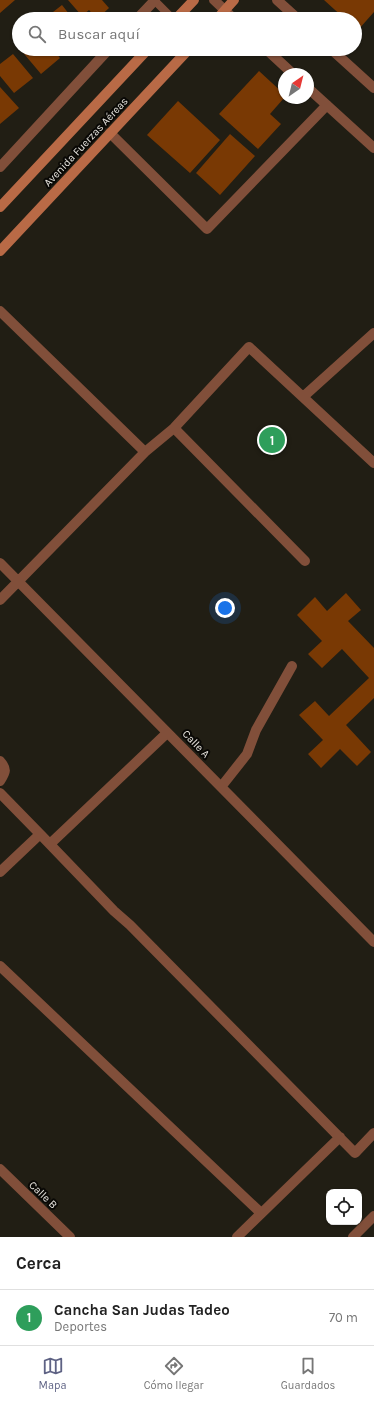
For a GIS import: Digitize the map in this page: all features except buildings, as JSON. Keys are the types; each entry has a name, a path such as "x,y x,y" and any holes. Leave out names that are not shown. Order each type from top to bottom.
{"street":[{"path":"144,12 155,0"},
{"path":"182,12 194,0"},
{"path":"214,0 225,11 234,0"},
{"path":"277,0 290,12"},
{"path":"0,167 103,56"},
{"name":"Avenida Fuerzas Aéreas","path":"0,207 141,56"},
{"name":"Avenida Fuerzas Aéreas","path":"0,251 182,56"},
{"path":"274,56 287,68"},
{"path":"339,56 374,88"},
{"path":"314,93 374,148"},
{"path":"110,133 207,229 327,105"},
{"path":"0,311 145,452"},
{"path":"303,397 374,333"},
{"path":"0,600 145,452 174,428 249,347 374,463"},
{"path":"174,428 305,561"},
{"name":"Calle A","path":"0,563 374,942"},
{"path":"221,787 247,754 256,730 292,666"},
{"path":"50,844 167,733"},
{"path":"0,761 5,766 5,770 0,781"},
{"path":"0,793 114,911 130,924 355,1153 374,1133"},
{"path":"0,872 40,834"},
{"path":"0,966 262,1213"},
{"path":"237,1237 340,1137"},
{"name":"Calle B","path":"0,1169 70,1237"},
{"path":"353,1237 373,1220"}],"lane":[{"path":"155,0 168,12"}],"place":[{"name":"Cancha San Judas Tadeo","path":"272,440"}]}
